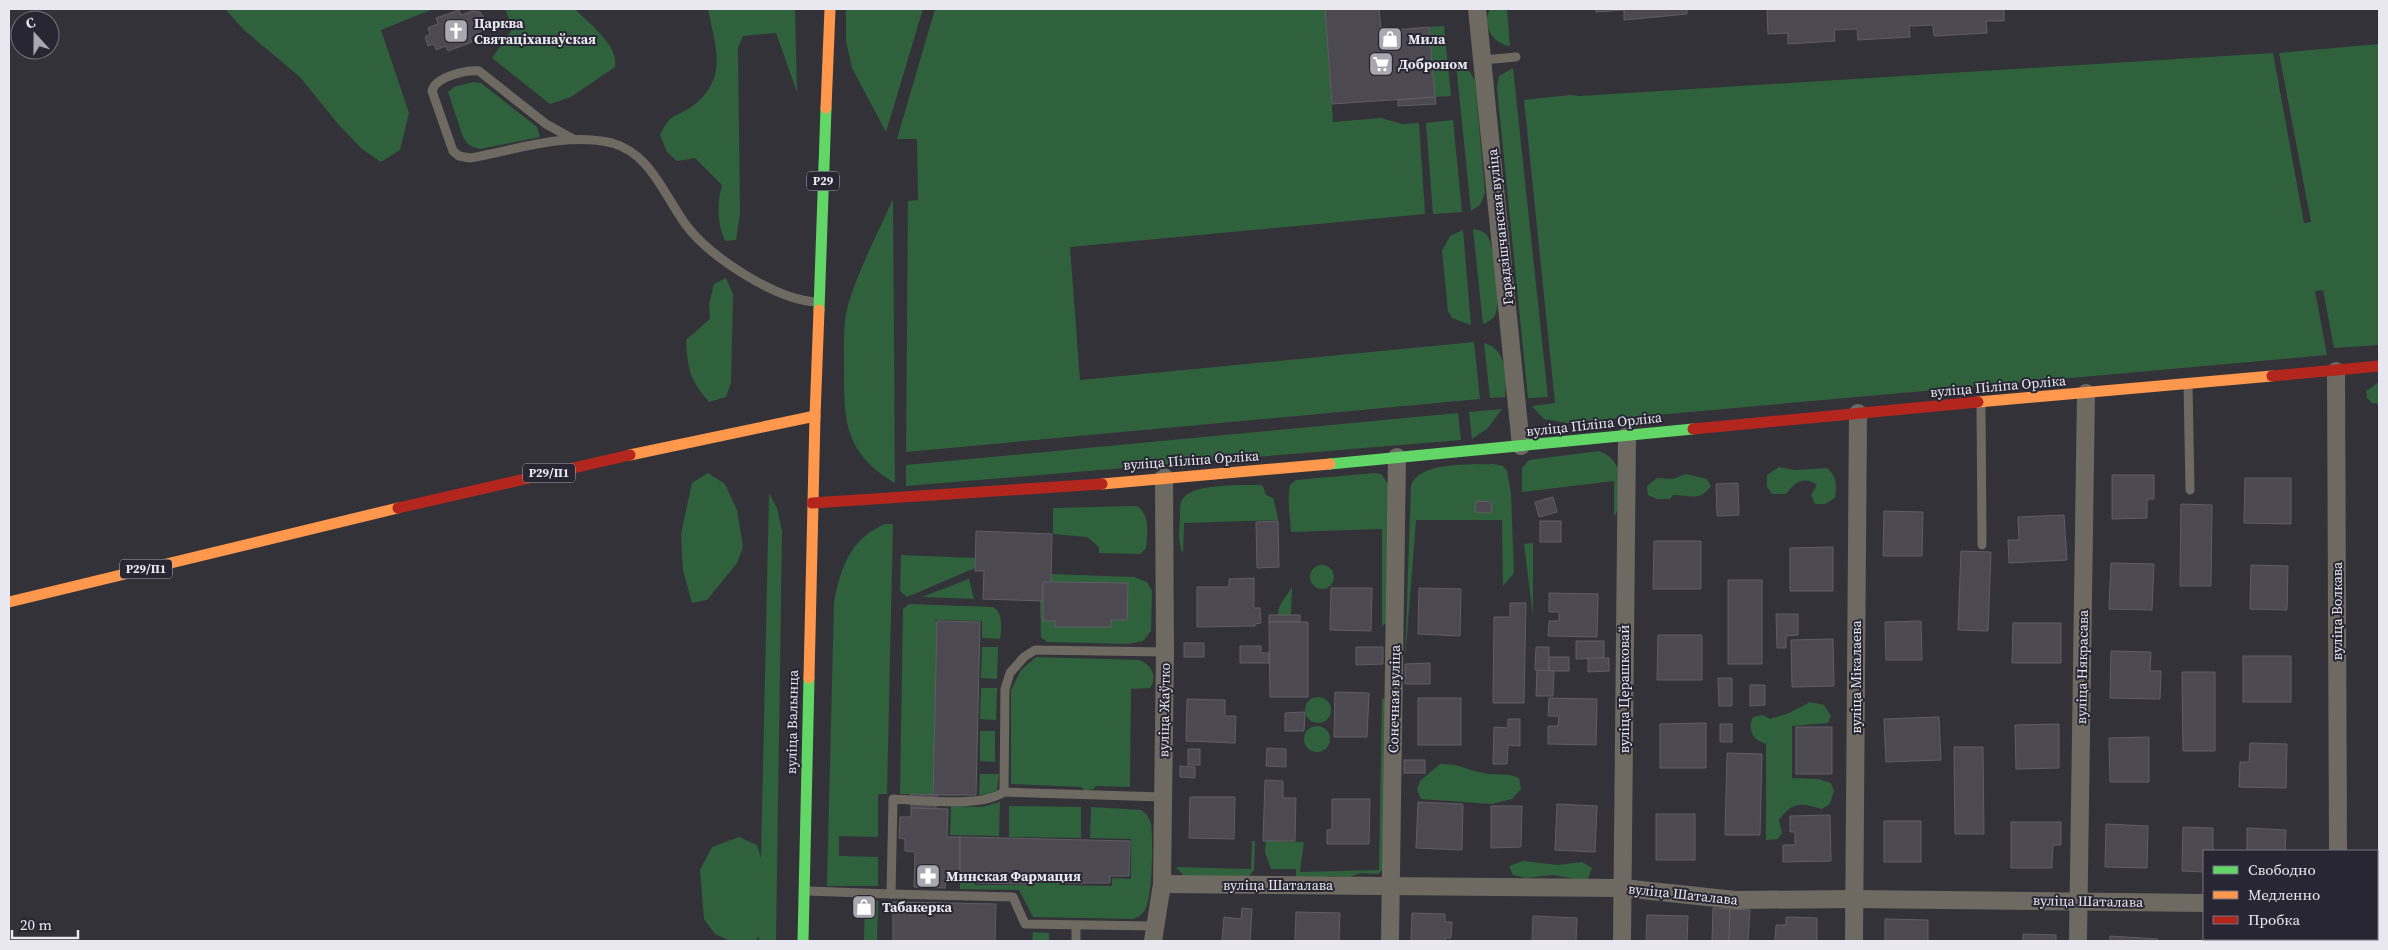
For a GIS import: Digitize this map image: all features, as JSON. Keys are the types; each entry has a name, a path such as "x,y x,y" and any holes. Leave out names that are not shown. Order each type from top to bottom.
{"main road":[{"name":"Р29","path":"812,503 830,9"},
{"name":"вуліца Піліпа Орліка","path":"812,503 899,498 1397,457 2379,366"},
{"name":"Р29/П1","path":"9,602 293,532 647,451 815,416"},
{"name":"вуліца Валынца","path":"803,941 812,503"}],"street":[{"name":"Гарадзішчанская вуліца","path":"1477,9 1520,446"},
{"name":"вуліца Волкава","path":"2336,370 2338,850"},
{"name":"вуліца Някрасава","path":"2078,941 2086,393"},
{"name":"вуліца Мікалаева","path":"1854,941 1858,413"},
{"name":"вуліца Церашковай","path":"1622,941 1627,436"},
{"name":"Сонечная вуліца","path":"1390,941 1397,457"},
{"name":"вуліца Жаўтко","path":"1154,934 1162,884 1165,652 1164,477"},
{"name":"вуліца Шаталава","path":"1162,884 1623,888 1735,900 2078,900 2203,903"}],"lane":[{"path":"1483,60 1516,57"},
{"path":"573,138 470,158 459,156 453,151 432,92 433,85 439,81 479,71 546,124 573,138 612,144 634,152 642,158 686,224 710,250 739,270 771,288 800,301 819,302"},
{"path":"2188,384 2190,490"},
{"path":"1981,403 1982,545"},
{"path":"1004,792 1005,689 1010,673 1024,657 1035,650 1165,652"},
{"path":"891,894 893,799 981,801 1004,792 1163,796"},
{"path":"804,891 1013,898 1026,924 1076,926 1154,934"},
{"path":"1076,926 1076,941"}],"green space":[{"path":"225,9 433,9 381,30 409,113 400,150 381,162 362,149 338,124 300,77 244,30"},
{"path":"505,9 575,9 608,43 615,59 615,67 571,97 550,104 492,58 513,28"},
{"path":"708,9 795,9 797,92 776,33 743,36 738,48 740,214 736,240 725,241 720,227 719,200 722,185 695,158 677,161 667,152 660,135 671,118 694,105 705,94 712,83 716,72 717,60"},
{"path":"846,9 923,9 886,132 852,68 846,41"},
{"path":"935,9 1325,9 1333,122 1381,118 1402,124 1419,123 1425,214 1070,247 1080,380 1474,342 1480,399 906,452 908,201 918,200 917,139 897,139"},
{"path":"1490,9 1507,9 1510,46 1498,42 1490,33 1487,21"},
{"path":"1444,26 1451,96 1435,97 1429,27"},
{"path":"2379,44 2379,345 2334,348 2323,290 2315,291 2327,355 1567,423 1544,419 1532,406 1555,403 1524,100 1570,95 1580,96 2273,53 2304,223 2311,222 2279,53"},
{"path":"1456,64 1467,68 1475,80 1485,193 1480,205 1471,211"},
{"path":"1513,68 1548,397 1528,398 1497,88 1499,76"},
{"path":"473,82 481,83 537,127 540,137 480,149 468,144 463,137 448,92 454,87"},
{"path":"1453,120 1462,212 1433,214 1426,123"},
{"path":"893,199 895,483 865,459 856,447 846,418 844,385 844,335 848,305 863,264"},
{"path":"1473,229 1487,235 1490,241 1496,275 1497,309 1493,318 1483,324"},
{"path":"1463,230 1471,325 1452,318 1448,311 1442,251 1450,236"},
{"path":"726,278 733,294 731,383 726,397 709,402 693,380 689,366 686,340 710,319 709,304 714,284"},
{"path":"1484,343 1492,346 1501,357 1506,381 1505,397 1490,398"},
{"path":"2379,382 2379,404 2372,403 2367,398 2366,391"},
{"path":"1502,409 1488,428 1472,439 1469,412"},
{"path":"1458,413 1461,440 906,486 906,465"},
{"path":"1599,451 1614,462 1619,471 1622,490 1621,500 1614,517 1614,481 1522,492 1522,468 1529,460"},
{"path":"1493,464 1503,466 1507,471 1511,493 1514,573 1503,586 1502,520 1416,520 1405,661 1411,485 1416,477 1435,468"},
{"path":"1779,467 1794,470 1827,468 1833,475 1835,482 1835,498 1825,504 1815,504 1811,495 1817,485 1808,481 1796,484 1786,494 1772,494 1767,487 1767,475"},
{"path":"708,473 725,484 737,510 743,547 737,563 707,600 692,603 683,570 681,534 692,483"},
{"path":"1381,474 1388,484 1389,621 1382,626 1382,529 1291,532 1289,502 1290,485 1296,480"},
{"path":"1686,474 1707,479 1711,486 1703,494 1694,497 1673,495 1670,499 1657,499 1648,495 1647,486 1657,478 1673,479"},
{"path":"1218,486 1263,486 1266,495 1273,498 1278,520 1184,523 1183,554 1179,537 1180,505 1187,494 1195,490"},
{"path":"769,493 777,508 782,532 776,941 759,941 759,936 756,940 730,941 715,934 704,919 700,870 712,847 739,837 757,845 761,858"},
{"path":"1136,506 1141,509 1147,524 1146,548 1140,554 1099,553 1099,547 1087,537 1053,534 1053,508"},
{"path":"885,524 893,524 887,794 878,794 878,837 839,836 839,856 878,857 878,886 827,886 834,602 844,566 855,546 873,530"},
{"path":"1533,543 1533,616 1524,544"},
{"path":"901,555 975,558 975,568 907,597 900,591"},
{"path":"1322,565 1331,568 1334,577 1331,586 1322,589 1313,586 1310,577 1313,568"},
{"path":"1051,574 1134,577 1147,582 1152,591 1151,631 1143,641 1128,644 1047,642 1041,637 1040,601 1043,601"},
{"path":"969,579 974,599 922,597"},
{"path":"1292,586 1291,615 1278,615 1281,603"},
{"path":"909,604 993,607 999,613 1001,621 1000,639 982,638 982,621 935,620 937,622 933,795 900,794 903,609"},
{"path":"982,647 998,647 997,679 981,678"},
{"path":"1036,657 1139,660 1150,668 1153,680 1150,688 1131,689 1130,787 1096,786 1094,789 1085,791 1081,787 1011,784 1011,690 1021,670"},
{"path":"981,688 997,688 996,720 980,719"},
{"path":"1318,697 1327,701 1331,710 1327,719 1318,723 1309,719 1305,710 1309,701"},
{"path":"1382,698 1385,700 1383,869 1378,874 1361,873 1350,877 1329,876 1321,879 1296,879 1296,869 1271,869 1265,852 1266,841 1304,842 1300,872 1379,870"},
{"path":"1810,702 1824,705 1831,716 1828,723 1792,726 1792,778 1818,779 1831,783 1834,791 1830,804 1822,809 1798,805 1789,809 1779,820 1782,833 1778,839 1766,840 1766,744 1752,734 1751,722 1753,717 1763,715 1770,719 1789,713"},
{"path":"1317,726 1326,730 1330,739 1326,748 1317,752 1308,748 1304,739 1308,730"},
{"path":"980,731 995,731 995,762 980,761"},
{"path":"1440,764 1458,766 1488,774 1515,776 1519,778 1521,789 1512,799 1491,804 1421,799 1417,790 1420,781"},
{"path":"980,774 999,774 997,790 989,794 979,795"},
{"path":"1000,802 999,836 950,835 951,806 982,807"},
{"path":"1009,806 1081,807 1081,838 1009,837"},
{"path":"1091,807 1141,810 1147,815 1151,823 1150,893 1145,910 1140,916 1133,919 1033,917 1019,890 960,889 960,879 974,879 975,885 1028,885 1028,878 1059,879 1060,885 1112,886 1112,878 1131,879 1131,839 1090,838"},
{"path":"1252,841 1255,841 1254,870 1249,876 1184,876 1176,867 1251,869"},
{"path":"1523,861 1558,865 1582,862 1592,868 1587,881 1553,875 1526,878 1513,875 1509,866"},
{"path":"865,901 878,901 877,941 864,941"},
{"path":"1033,932 1049,933 1049,941 1032,941"}],"building":[{"name":"Доброном","path":"1325,9 1379,9 1381,31 1429,27 1435,97 1332,104"},
{"path":"1596,9 1687,9 1687,14 1624,20 1624,10 1596,12"},
{"path":"1767,9 2004,9 2004,21 1986,21 1987,33 1934,36 1933,25 1909,26 1910,37 1858,40 1857,29 1834,30 1835,41 1788,44 1788,33 1768,34"},
{"name":"Царква Святаціханаўская","path":"459,10 461,15 472,11 480,12 485,19 484,30 470,37 472,42 448,51 446,46 436,50 434,44 428,46 425,37 430,34 428,28 438,24 436,18"},
{"path":"1435,97 1436,104 1398,106 1398,100"},
{"path":"2112,475 2154,475 2154,499 2147,499 2147,518 2112,519"},
{"path":"2245,478 2291,478 2291,524 2244,523"},
{"path":"1738,483 1739,515 1717,516 1716,484"},
{"path":"1553,497 1557,512 1539,517 1535,502"},
{"path":"1476,501 1492,502 1491,513 1475,512"},
{"path":"2181,504 2212,505 2211,586 2180,586"},
{"path":"1884,511 1923,512 1922,556 1883,556"},
{"path":"2064,515 2067,560 2009,563 2008,540 2019,540 2018,517"},
{"path":"1278,521 1279,567 1257,568 1256,522"},
{"path":"1540,521 1561,521 1561,542 1540,542"},
{"path":"976,531 1052,534 1051,583 1043,582 1043,601 983,599 984,571 975,571"},
{"path":"1654,541 1701,541 1701,589 1653,589"},
{"path":"1833,547 1833,591 1790,591 1790,548"},
{"path":"1961,551 1991,552 1988,631 1958,630"},
{"path":"2111,563 2154,564 2152,610 2109,609"},
{"path":"2251,565 2288,566 2287,610 2250,609"},
{"path":"1254,578 1254,608 1260,608 1261,623 1255,624 1255,626 1197,627 1197,587 1229,587 1229,579"},
{"path":"1728,580 1762,580 1762,664 1728,664"},
{"path":"1043,582 1128,583 1127,620 1111,620 1111,627 1055,627 1055,621 1043,621"},
{"path":"1331,588 1372,588 1371,631 1330,630"},
{"path":"1419,588 1461,589 1460,636 1418,634"},
{"path":"1549,593 1598,594 1597,637 1548,636 1549,621 1559,621 1559,612 1549,612"},
{"path":"1510,603 1526,603 1524,703 1493,703 1494,617 1510,617"},
{"path":"1776,614 1798,614 1798,635 1786,636 1786,648 1777,648"},
{"path":"1269,615 1300,615 1300,622 1269,622"},
{"path":"937,621 980,622 976,795 933,795"},
{"path":"1921,621 1922,660 1886,660 1885,622"},
{"path":"1269,622 1308,622 1308,697 1270,697"},
{"path":"2013,623 2061,623 2061,663 2012,663"},
{"path":"1658,635 1702,635 1702,680 1657,680"},
{"path":"1833,639 1834,686 1792,687 1791,640"},
{"path":"1576,641 1604,641 1604,658 1576,659"},
{"path":"1184,643 1204,643 1204,657 1184,657"},
{"path":"1240,646 1261,646 1261,653 1269,653 1269,663 1240,663"},
{"path":"1356,647 1383,647 1383,664 1356,665"},
{"path":"1536,647 1549,647 1549,671 1535,670"},
{"path":"2111,651 2151,652 2150,671 2161,671 2160,699 2110,698"},
{"path":"2243,656 2291,656 2291,702 2243,702"},
{"path":"1549,657 1569,657 1569,671 1549,671"},
{"path":"1588,658 1609,658 1609,671 1588,672"},
{"path":"1430,663 1430,684 1405,684 1405,664"},
{"path":"1537,670 1554,671 1553,696 1536,696"},
{"path":"2182,672 2215,672 2215,751 2183,751"},
{"path":"1718,678 1732,678 1732,706 1719,706"},
{"path":"1750,685 1765,685 1765,705 1750,706"},
{"path":"1335,692 1369,693 1367,737 1334,737"},
{"path":"1418,698 1461,698 1461,745 1418,745"},
{"path":"1549,698 1597,699 1596,745 1548,744 1548,726 1558,726 1559,716 1548,716"},
{"path":"1187,699 1225,700 1225,716 1236,716 1235,743 1186,741"},
{"path":"1305,712 1304,731 1285,731 1285,713"},
{"path":"1939,717 1941,760 1886,762 1884,719"},
{"path":"1508,719 1520,719 1520,746 1508,745 1507,764 1493,764 1494,727 1508,728"},
{"path":"1706,723 1706,768 1660,768 1660,724"},
{"path":"1720,724 1732,724 1732,742 1720,742"},
{"path":"2059,724 2059,768 2016,769 2015,725"},
{"path":"1796,727 1832,727 1832,774 1796,774"},
{"path":"2149,737 2149,782 2110,782 2109,738"},
{"path":"2250,743 2287,744 2286,788 2239,787 2240,762 2249,762"},
{"path":"1954,747 1983,747 1984,834 1955,834"},
{"path":"1267,748 1286,749 1286,767 1266,766"},
{"path":"1188,749 1200,749 1200,765 1188,765"},
{"path":"1727,753 1762,754 1760,835 1725,835"},
{"path":"1404,760 1425,760 1425,773 1404,773"},
{"path":"1180,766 1195,767 1195,778 1180,777"},
{"path":"1265,780 1283,781 1283,798 1296,798 1295,841 1263,841"},
{"path":"911,794 937,795 936,809 911,808"},
{"path":"1190,797 1235,797 1234,839 1189,838"},
{"path":"1332,799 1370,799 1369,844 1327,844 1327,830 1332,829"},
{"path":"1418,802 1463,804 1462,850 1416,848"},
{"path":"1557,804 1597,806 1595,852 1555,850"},
{"path":"1491,806 1522,806 1521,847 1491,848"},
{"path":"911,808 948,809 947,837 960,837 960,877 946,876 945,888 914,887 915,852 905,851 905,839 899,838 900,817 911,817"},
{"path":"1656,814 1695,814 1695,860 1656,860"},
{"path":"1830,815 1831,861 1783,862 1783,845 1795,845 1795,832 1790,832 1790,816"},
{"path":"1884,821 1921,821 1921,862 1884,862"},
{"path":"2011,822 2061,822 2061,845 2053,845 2052,868 2011,868"},
{"path":"2106,824 2148,826 2147,868 2105,867"},
{"path":"2183,827 2213,828 2213,850 2203,850 2203,872 2182,871"},
{"path":"2247,828 2286,830 2285,850 2247,850"},
{"path":"960,837 1130,841 1129,876 1110,876 1110,883 1061,883 1061,877 1027,877 1026,884 976,883 976,877 960,877"},
{"path":"893,902 996,904 995,941 893,941"},
{"path":"1242,908 1252,909 1250,941 1222,941 1224,917 1241,919"},
{"path":"1713,908 1730,909 1729,941 1712,941"},
{"path":"1730,909 1750,910 1748,941 1729,941"},
{"path":"1296,912 1340,913 1339,941 1295,941"},
{"path":"1412,913 1445,914 1445,922 1452,922 1451,938 1445,938 1445,941 1411,941"},
{"path":"1647,915 1688,916 1687,941 1646,941"},
{"path":"1533,916 1577,918 1576,941 1532,941"},
{"path":"1786,917 1817,918 1817,941 1775,941 1776,925 1786,925"},
{"path":"1885,919 1928,920 1928,941 1885,941"},
{"path":"2023,934 2056,935 2056,941 2023,941"},
{"path":"2110,936 2158,939 2158,941 2110,941"},
{"path":"2227,940 2278,940 2278,941"}],"traffic: fast":[{"path":"819,310 826,108"},
{"path":"1330,464 1693,429"},
{"path":"803,941 809,678"}],"traffic: slow":[{"path":"826,108 830,9"},
{"path":"630,455 815,416 819,310"},
{"path":"1978,402 2272,376"},
{"path":"809,678 815,416"},
{"path":"1102,484 1330,464"},
{"path":"9,602 398,508"}],"traffic: jam":[{"path":"2272,376 2379,366"},
{"path":"1693,429 1978,402"},
{"path":"398,508 630,455"},
{"path":"812,503 1102,484"}],"place":[{"name":"Царква Святаціханаўская","path":"456,31"},
{"name":"Мила","path":"1390,39"},
{"name":"Доброном","path":"1381,64"},
{"name":"Минская Фармация","path":"928,876"},
{"name":"Табакерка","path":"864,907"}]}
